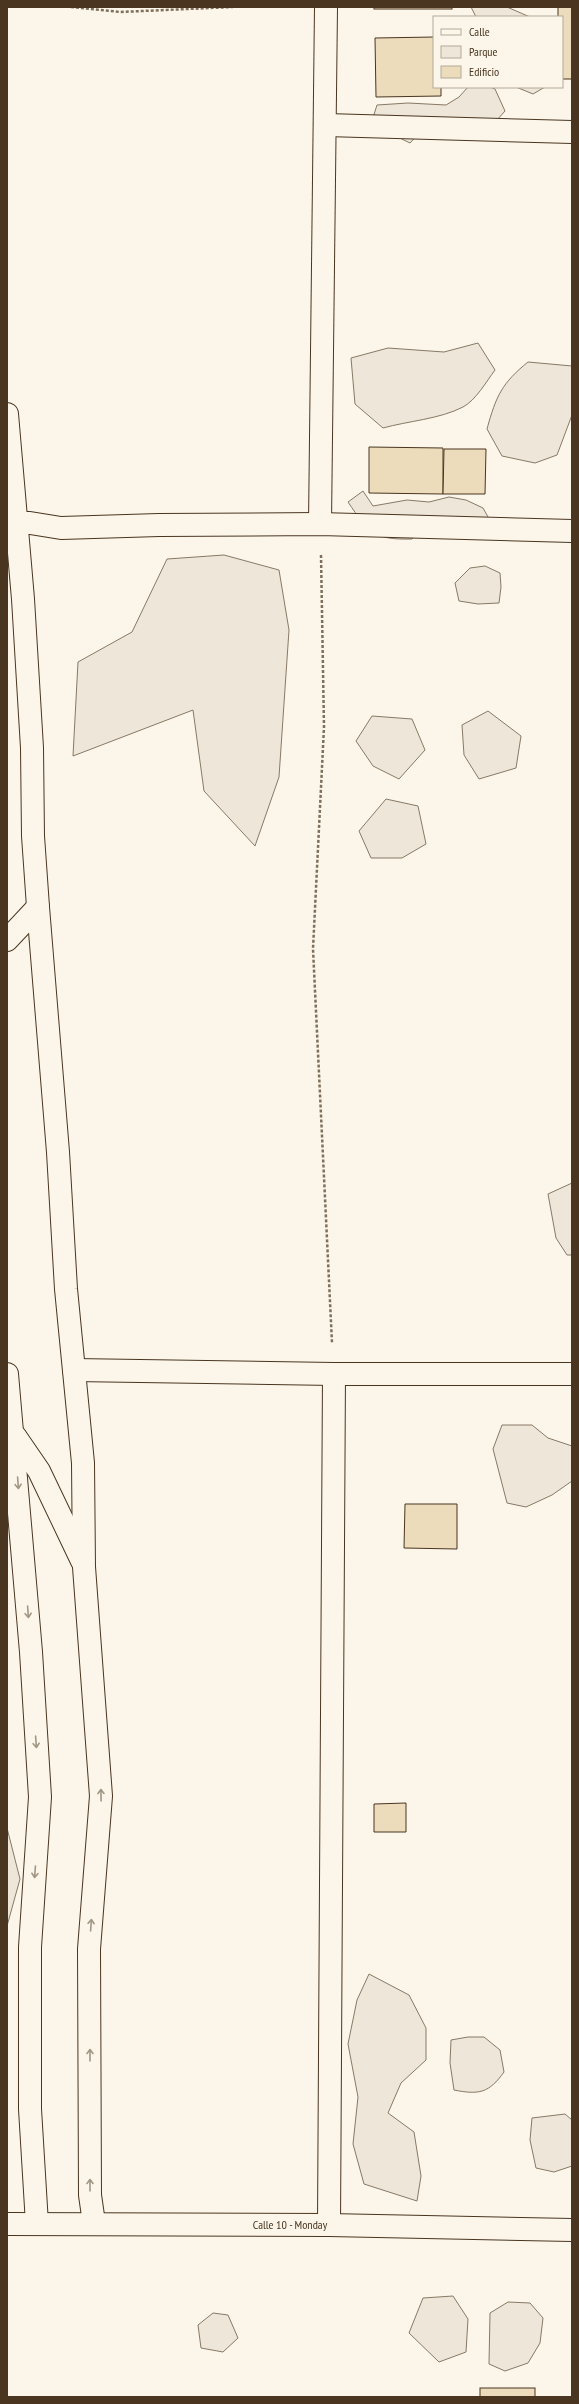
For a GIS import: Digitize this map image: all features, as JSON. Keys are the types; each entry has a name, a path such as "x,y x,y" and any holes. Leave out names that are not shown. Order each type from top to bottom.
{"street":[{"path":"320,524 326,125 326,7"},
{"path":"326,125 572,132"},
{"path":"7,414 15,523 23,599 32,748 33,836 38,907 58,1152 66,1289 83,1463 84,1567 101,1796 90,1949 90,2195 94,2224"},
{"path":"15,523 30,523 61,528 159,525 320,524 572,531"},
{"path":"7,940 38,907"},
{"path":"74,1370 334,1374 572,1374"},
{"path":"7,1374 14,1433 40,1797 30,1947 30,2109 37,2224"},
{"path":"329,2225 334,1374"},
{"path":"14,1433 39,1471 84,1567"},
{"name":"Calle 10 - Monday","path":"7,2224 329,2225 572,2230"}],"path":[{"path":"71,7 120,12 233,7"},
{"path":"320,524 324,727 313,949 334,1374"}],"green space":[{"path":"471,7 507,7 528,16 476,16"},
{"path":"467,88 492,88 495,89 505,111 480,139 430,122 410,143 371,124 377,105 408,103 446,105 459,97"},
{"path":"518,88 543,88 533,94"},
{"path":"478,343 495,370 472,400 463,407 434,417 383,428 355,404 351,358 388,348 444,352"},
{"path":"528,362 572,366 572,415 557,455 535,463 502,456 487,429 501,391 512,377"},
{"path":"363,491 373,506 407,500 429,502 449,497 466,500 483,508 492,524 421,529 412,539 399,539 381,536 367,528 348,502"},
{"path":"224,555 279,570 289,630 279,777 255,846 204,791 193,710 73,756 78,662 132,632 167,559"},
{"path":"485,566 500,573 501,587 499,603 478,604 459,601 455,583 470,568"},
{"path":"488,711 521,736 516,768 479,779 464,755 462,725"},
{"path":"372,716 412,719 425,750 399,779 373,766 356,741"},
{"path":"386,799 418,806 426,844 402,858 371,858 359,831"},
{"path":"572,1183 572,1255 567,1255 556,1238 548,1194"},
{"path":"502,1425 532,1425 548,1438 572,1446 572,1481 552,1495 526,1507 507,1503 493,1449"},
{"path":"7,1828 20,1879 7,1926"},
{"path":"369,1974 409,1995 426,2028 426,2060 401,2083 388,2113 414,2132 421,2176 417,2201 364,2184 353,2144 358,2097 348,2044 357,2000"},
{"path":"468,2037 484,2037 500,2050 504,2072 499,2079 483,2091 463,2092 454,2090 450,2063 451,2040"},
{"path":"565,2114 572,2120 572,2166 554,2172 536,2168 530,2140 532,2118"},
{"path":"453,2296 468,2319 466,2352 439,2362 409,2333 423,2298"},
{"path":"508,2302 530,2303 543,2318 540,2343 528,2363 505,2371 489,2364 490,2313"},
{"path":"213,2313 228,2315 238,2338 223,2352 201,2348 198,2325"}],"building":[{"path":"374,7 452,7 452,9 374,9"},
{"path":"558,7 572,7 572,79 563,79 563,16 558,16"},
{"path":"433,37 433,88 441,88 441,96 376,97 375,38"},
{"path":"369,447 443,448 443,494 369,493"},
{"path":"444,449 486,449 485,494 443,494"},
{"path":"405,1504 457,1504 457,1549 404,1548"},
{"path":"406,1803 406,1832 374,1832 374,1804"},
{"path":"480,2388 535,2388 535,2397 480,2397"}]}
